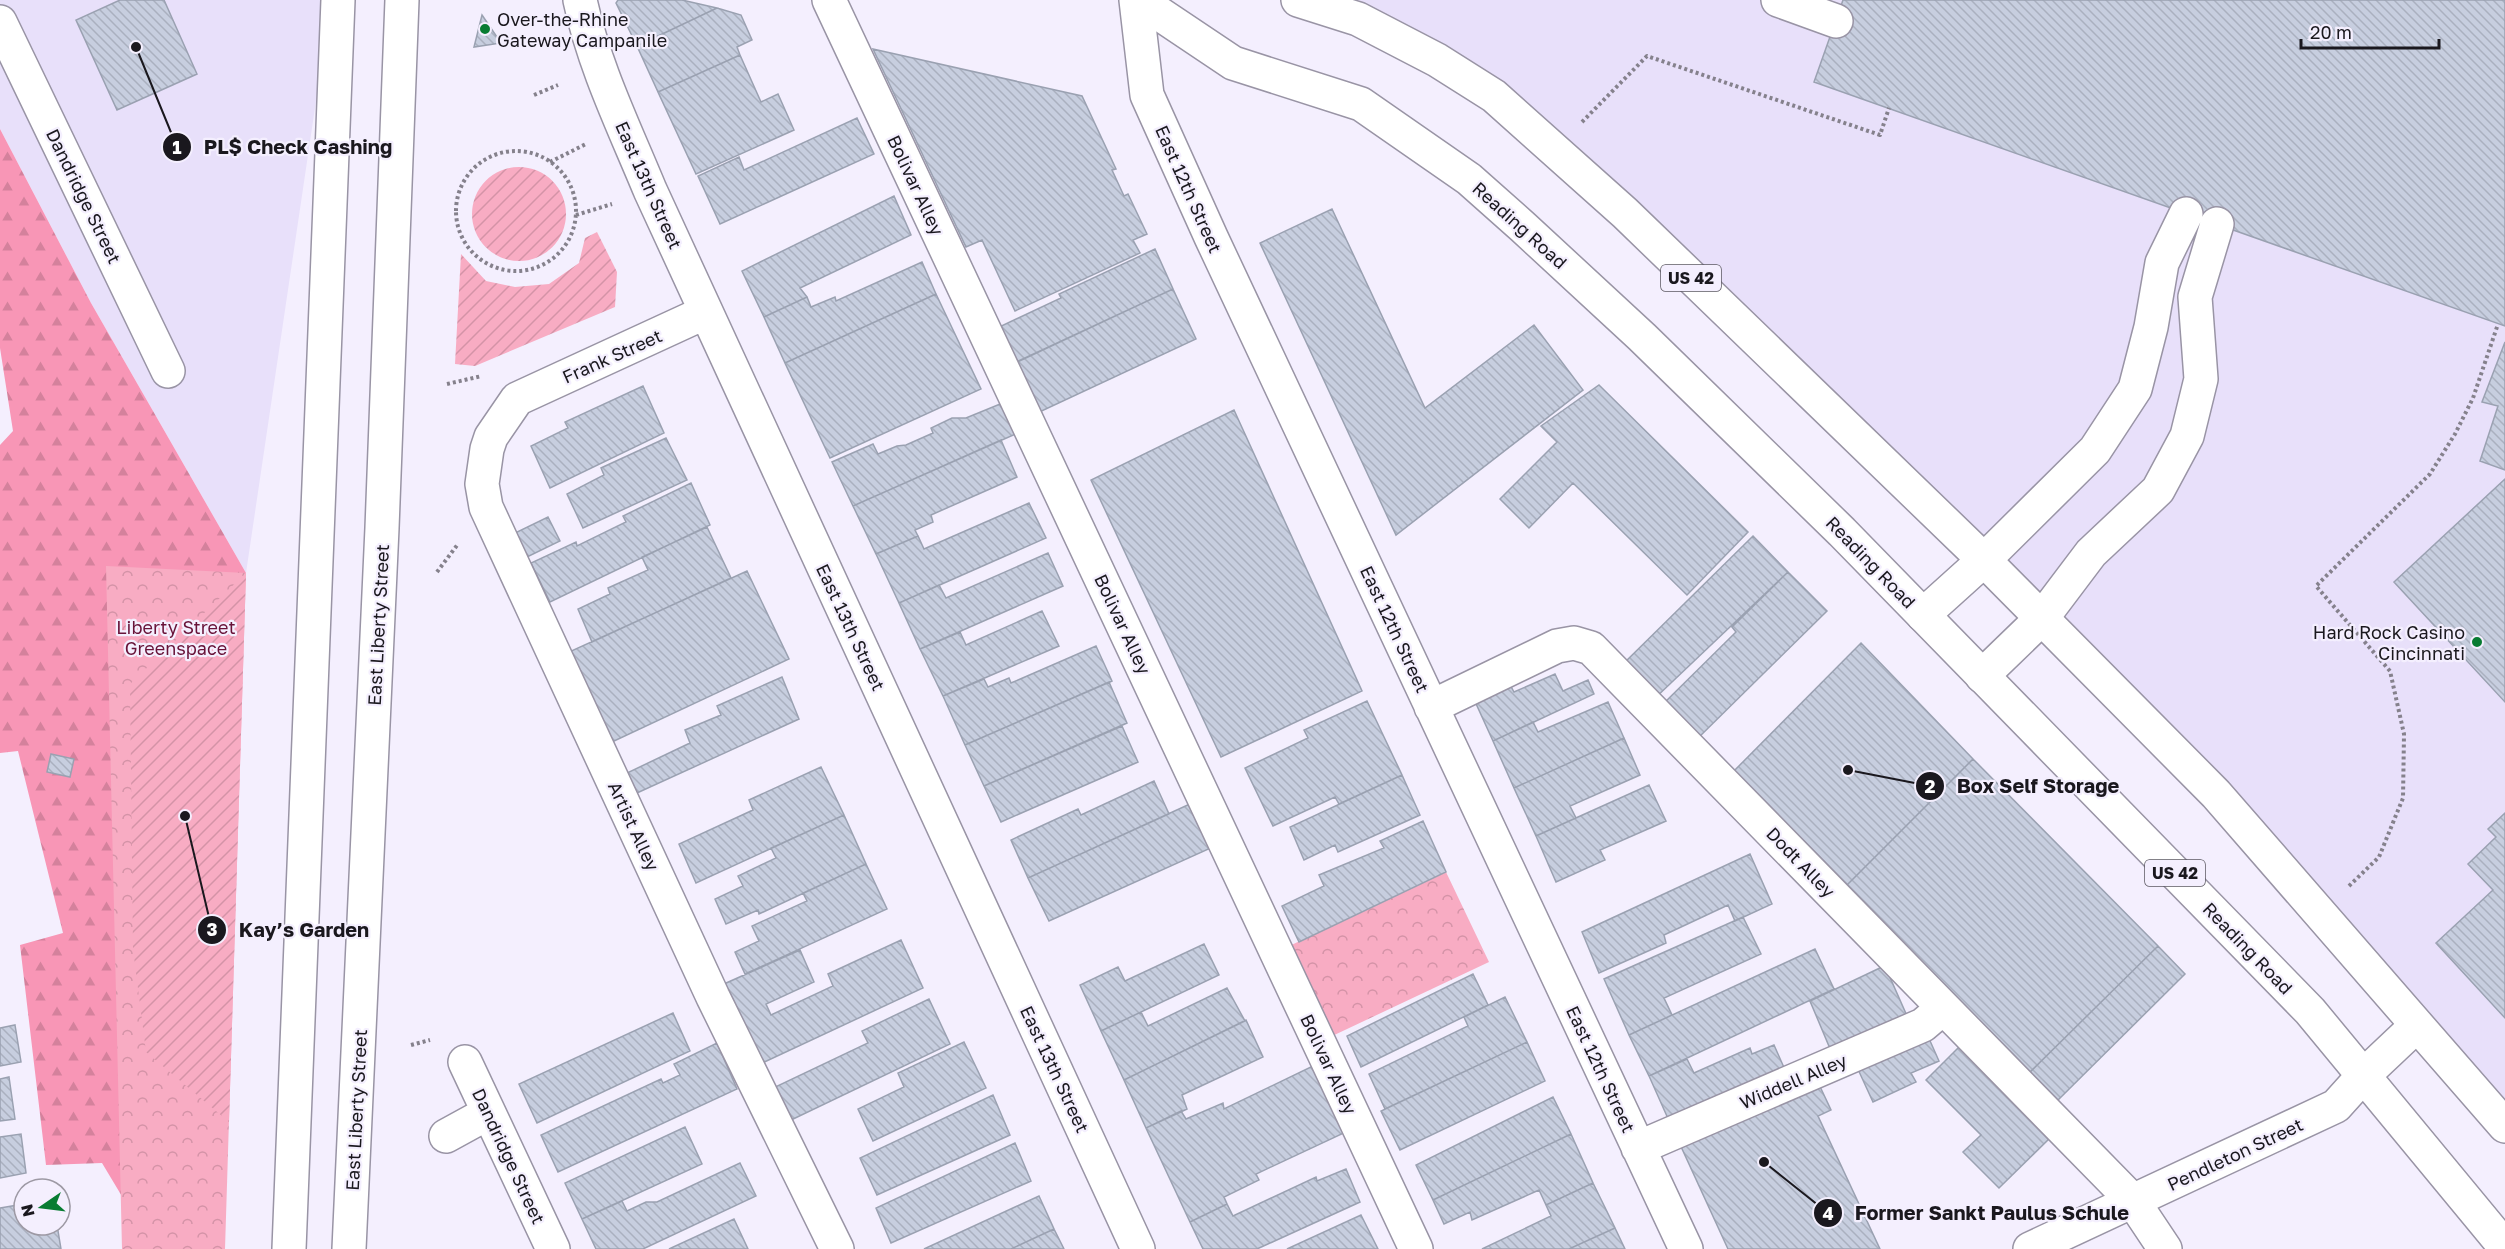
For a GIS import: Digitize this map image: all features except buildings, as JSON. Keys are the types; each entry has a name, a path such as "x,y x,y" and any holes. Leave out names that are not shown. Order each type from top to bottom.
{"main road":[{"path":"289,1249 338,0"},
{"name":"East Liberty Street","path":"349,1249 381,540 402,0"},
{"name":"East 13th Street","path":"580,0 587,34 606,85 1126,1245"},
{"name":"Bolivar Alley","path":"829,0 1416,1249"},
{"name":"Reading Road","path":"1138,0 1233,63 1361,104 1469,179 1642,337 1842,532 2310,1011 2505,1247"},
{"name":"East 12th Street","path":"1138,0 1147,95 1686,1249"},
{"name":"US 42","path":"1298,0 1358,19 1437,60 1494,96 1625,213 1984,560 2216,794 2505,1126"},
{"path":"1778,0 1836,21"},
{"name":"Dandridge Street","path":"0,22 168,371"},
{"path":"1923,615 1984,560 2095,450 2134,389 2151,327 2162,263 2186,214"},
{"path":"1982,676 2042,618 2091,553 2158,490 2187,436 2201,379 2195,297 2217,224"},
{"name":"Frank Street","path":"517,399 706,312"},
{"name":"Artist Alley","path":"517,399 491,437 487,449 482,484 486,507 713,997 837,1249"},
{"name":"Dodt Alley","path":"1431,707 1557,646 1574,644 1591,648 2133,1201 2164,1249"},
{"name":"Widdell Alley","path":"1638,1148 1923,1025 1943,1008"},
{"name":"Pendleton Street","path":"2031,1249 2336,1106 2363,1076 2416,1026"},
{"name":"Dandridge Street","path":"465,1062 553,1249"},
{"path":"446,1136 488,1113"}],"path":[{"path":"1554,150 1647,56 1880,135 1888,108"},
{"path":"534,95 558,85"},
{"path":"550,162 586,144"},
{"path":"514,150 533,153 550,162 565,176 574,195 576,215 571,235 560,252 544,264 525,271 504,271 485,264 470,250 459,233 455,213 458,194 466,177 479,163 496,154 514,150"},
{"path":"576,215 614,204"},
{"path":"2320,914 2379,857 2403,798 2404,734 2390,671 2316,586 2430,474 2455,434 2472,398 2498,324"},
{"path":"447,384 489,374"}],"shaded area":[{"path":"0,0 331,0 246,573 91,303 0,129"},
{"name":"Hard Rock Casino Cincinnati","path":"1298,0 2505,0 2505,1126 2320,913 1494,96"}],"green space":[{"path":"0,129 91,303 246,573 130,684 135,1218 102,1163 46,1165 20,945 63,933 18,751 0,753 0,445 13,431 0,348"},
{"path":"519,167 537,171 552,181 562,196 566,214 562,232 552,247 537,257 519,261 501,257 486,247 476,232 472,214 476,196 486,181 501,171"},
{"path":"597,232 617,272 615,307 475,366 455,364 461,254 486,281 515,287 549,284 579,263 585,238"},
{"name":"Liberty Street Greenspace","path":"106,566 246,573 225,1249 122,1249"},
{"path":"246,573 229,1122 146,1052 133,949 130,684"},
{"path":"1446,872 1489,962 1328,1038 1285,948"}],"place":[{"name":"Over-the-Rhine Gateway Campanile","path":"485,29"},
{"name":"PL$ Check Cashing","path":"136,47"},
{"name":"Hard Rock Casino Cincinnati","path":"2477,642"},
{"name":"Box Self Storage","path":"1848,770"},
{"name":"Kay’s Garden","path":"185,816"},
{"name":"Former Sankt Paulus Schule","path":"1764,1162"}]}
